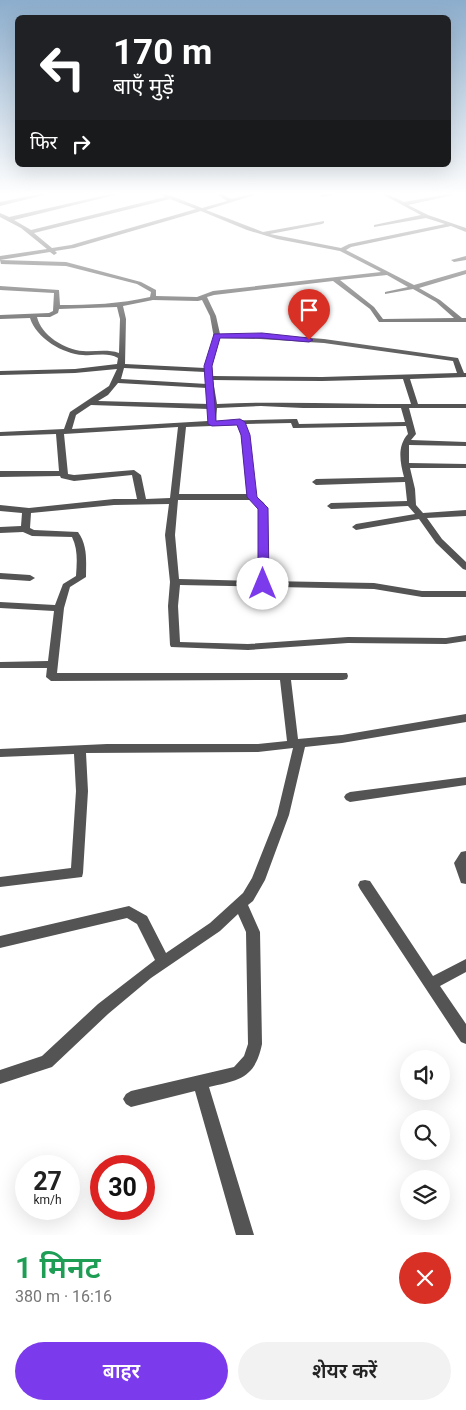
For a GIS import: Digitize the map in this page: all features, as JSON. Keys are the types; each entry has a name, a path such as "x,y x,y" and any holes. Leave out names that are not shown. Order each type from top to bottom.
{"street":[{"path":"0,260 48,251"},
{"path":"52,251 66,264"},
{"path":"343,251 438,301 463,320"},
{"path":"454,260 466,258"},
{"path":"0,260 66,264 139,283 154,291 153,298"},
{"path":"387,293 415,288 446,276 466,272"},
{"path":"55,307 120,305 153,298 204,297 213,293 388,273"},
{"path":"334,280 372,308 381,321 463,320"},
{"path":"0,288 57,291 56,312 33,316 0,316"},
{"path":"204,297 213,316 217,336 210,378 213,406 212,424"},
{"path":"62,473 64,432 73,414 108,392 121,366 123,319 120,305"},
{"path":"33,316 38,328 67,349 80,353 117,354 122,357"},
{"path":"217,336 262,335 378,347 428,357 466,359"},
{"path":"114,381 210,378 463,376 456,359"},
{"path":"0,373 76,371 121,366 210,378"},
{"path":"406,377 415,406"},
{"path":"92,403 213,406 466,406"},
{"path":"404,406 412,434 405,442 405,465 412,503 439,542 466,568"},
{"path":"0,434 240,422 294,421 296,426 409,424"},
{"path":"240,422 245,435 252,497 263,508 263,584"},
{"path":"182,426 170,535 175,582 173,606 175,645 248,647 348,640 446,641 466,638"},
{"path":"405,442 466,444"},
{"path":"405,465 466,466"},
{"path":"0,474 62,473 65,477 74,478 134,472 137,475 142,501"},
{"path":"316,482 409,479"},
{"path":"0,508 27,511 174,499 252,497"},
{"path":"331,506 412,503"},
{"path":"25,529 27,511"},
{"path":"356,527 421,516 466,513"},
{"path":"0,530 25,529 32,533 68,533 75,534 78,538 82,556 81,577 66,586 59,608 51,677 343,676"},
{"path":"0,576 30,578"},
{"path":"175,582 374,586 422,594 466,594"},
{"path":"0,605 59,608"},
{"path":"0,665 52,664"},
{"path":"0,1077 47,1062 103,1009 163,962 215,927 248,897 258,880 283,816 297,744 284,677"},
{"path":"0,753 80,749 258,748 342,739 466,718"},
{"path":"0,882 77,874 82,791 80,749"},
{"path":"350,797 466,781"},
{"path":"466,856 460,863 466,879"},
{"path":"365,885 466,1037"},
{"path":"131,1099 237,1072 248,1066 253,1057 255,1044 253,932 240,903"},
{"path":"0,942 129,912 142,920 163,962"},
{"path":"431,984 466,965"},
{"path":"200,1082 245,1235"}],"route":[{"path":"263,584 263,508 252,497 245,435 240,422 212,424 213,406 208,366 217,336 262,335 265,337 309,340"}]}
